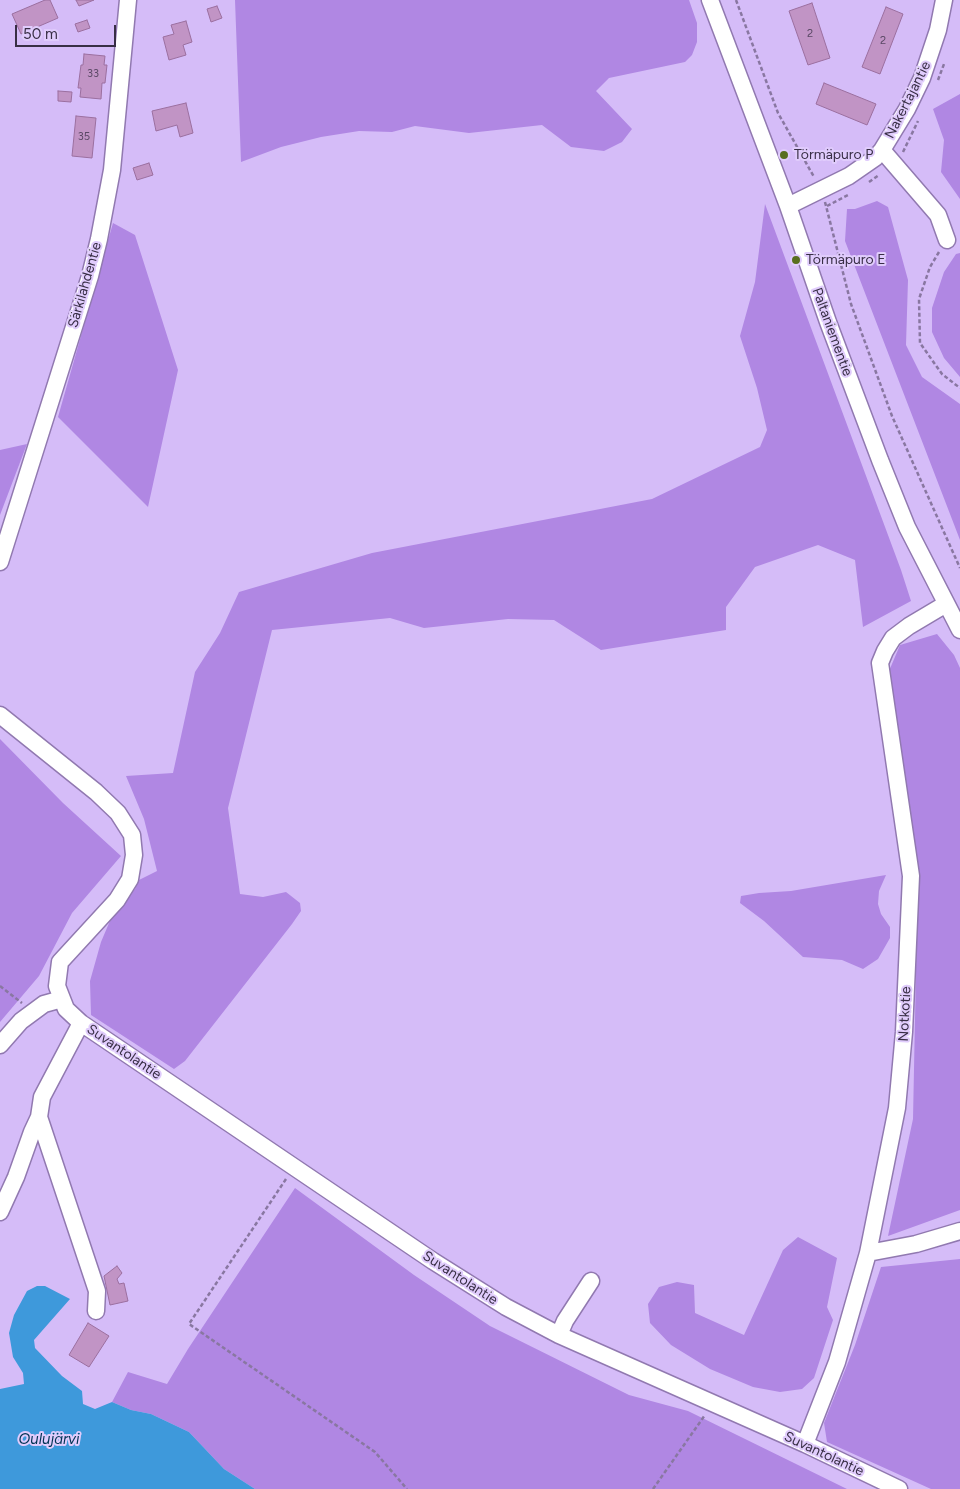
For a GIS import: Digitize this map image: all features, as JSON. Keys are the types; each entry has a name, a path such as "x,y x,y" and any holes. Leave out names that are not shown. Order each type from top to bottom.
{"street":[{"name":"Särkilahdentie","path":"0,562 90,276 99,239 112,170 128,0"},
{"name":"Paltaniementie","path":"710,0 788,206 828,322 880,460 907,527 960,630"},
{"name":"Nakertajantie","path":"788,206 821,191 864,166 882,150 908,109 922,78 938,30 944,0"},
{"path":"882,150 938,215 947,240"},
{"name":"Notkotie","path":"805,1444 837,1362 868,1253 897,1108 904,1032 911,876 880,663 893,638 946,604"},
{"name":"Suvantolantie","path":"0,715 96,792 118,813 132,835 134,855 130,879 117,900 60,962 57,986 66,1009 81,1023 433,1261 506,1307 559,1335 805,1444 899,1489"},
{"path":"0,1045 21,1021 44,1004 62,999"},
{"path":"0,1212 39,1118 42,1097 81,1023"},
{"path":"39,1118 98,1292 96,1311"},
{"path":"868,1253 916,1244 960,1231"},
{"path":"559,1335 565,1321 591,1281"}],"path":[{"path":"736,0 778,113 821,191 827,206 851,304 889,406 960,568"},
{"path":"947,240 930,268 919,299 920,343 942,374 960,388"},
{"path":"0,986 32,1013"},
{"path":"293,1167 190,1324 375,1452 407,1489"},
{"path":"653,1489 713,1404"}],"shaded area":[{"path":"235,0 689,0 697,23 697,42 692,55 685,62 609,78 596,91 632,129 622,142 604,151 571,147 542,125 469,133 415,126 392,132 359,131 321,137 281,147 241,162"},
{"path":"960,94 960,199 941,172 944,140 933,109"},
{"path":"877,201 888,207 908,280 906,345 922,377 960,404 960,540 845,241 847,209 855,209"},
{"path":"765,204 911,601 863,627 855,560 818,545 755,567 726,607 726,630 601,650 554,620 508,619 424,628 390,618 272,630 228,808 240,894 263,897 286,892 300,903 301,911 185,1061 174,1069 91,1015 90,981 101,942 112,916 135,889 139,880 157,871 144,819 126,776 173,773 195,672 220,633 239,592 372,553 652,499 760,447 767,430 757,388 740,336 755,282"},
{"path":"113,223 135,235 178,370 148,507 58,417"},
{"path":"960,253 960,377 944,358 932,332 932,308 944,272 956,254"},
{"path":"27,444 0,515 0,450"},
{"path":"937,634 954,655 960,668 960,1210 888,1236 913,1119 918,868 889,671 900,645"},
{"path":"0,739 63,803 121,856 72,913 39,976 0,1022"},
{"path":"886,875 879,891 878,904 881,914 890,927 890,938 878,959 863,969 842,960 803,957 764,921 740,903 741,896 791,891"},
{"path":"295,1188 414,1275 490,1326 629,1395 688,1411 847,1489 255,1489 224,1469 189,1432 151,1414 131,1410 112,1402 128,1372 167,1384 188,1349"},
{"path":"798,1237 837,1258 827,1307 833,1320 814,1378 802,1389 780,1392 753,1387 710,1369 671,1345 650,1323 648,1304 659,1287 677,1282 694,1285 695,1313 744,1335 783,1250"},
{"path":"960,1259 960,1489 931,1489 827,1442 824,1423 855,1345 881,1267"}],"water":[{"name":"Oulujärvi","path":"37,1286 45,1286 70,1299 34,1340 35,1348 62,1376 82,1391 83,1404 95,1409 112,1402 131,1410 151,1414 189,1432 224,1469 255,1489 0,1489 0,1389 24,1384 23,1373 13,1357 9,1333 14,1315 27,1291"}],"building":[{"path":"45,0 50,0 58,18 21,34 12,14"},
{"path":"76,0 94,0 79,6"},
{"path":"812,3 830,58 808,65 789,11"},
{"path":"217,6 222,18 211,22 207,9"},
{"path":"886,7 903,14 880,74 862,67"},
{"path":"87,20 90,28 78,32 75,24"},
{"path":"186,21 192,42 183,45 186,55 169,60 163,37 174,34 171,25"},
{"path":"84,54 105,56 104,65 107,65 105,83 102,83 101,99 80,97 81,88 78,88"},
{"path":"824,83 876,104 867,125 816,104"},
{"path":"58,91 72,92 71,102 58,101"},
{"path":"186,103 193,133 180,137 177,125 156,131 152,111"},
{"path":"76,116 96,118 92,158 72,156"},
{"path":"149,163 153,175 137,180 133,168"},
{"path":"117,1266 122,1273 117,1279 119,1284 124,1283 128,1301 110,1305 104,1276"},
{"path":"88,1323 109,1336 89,1367 69,1355"}],"place":[{"name":"Törmäpuro P","path":"784,155"},
{"name":"Törmäpuro E","path":"796,260"}]}
